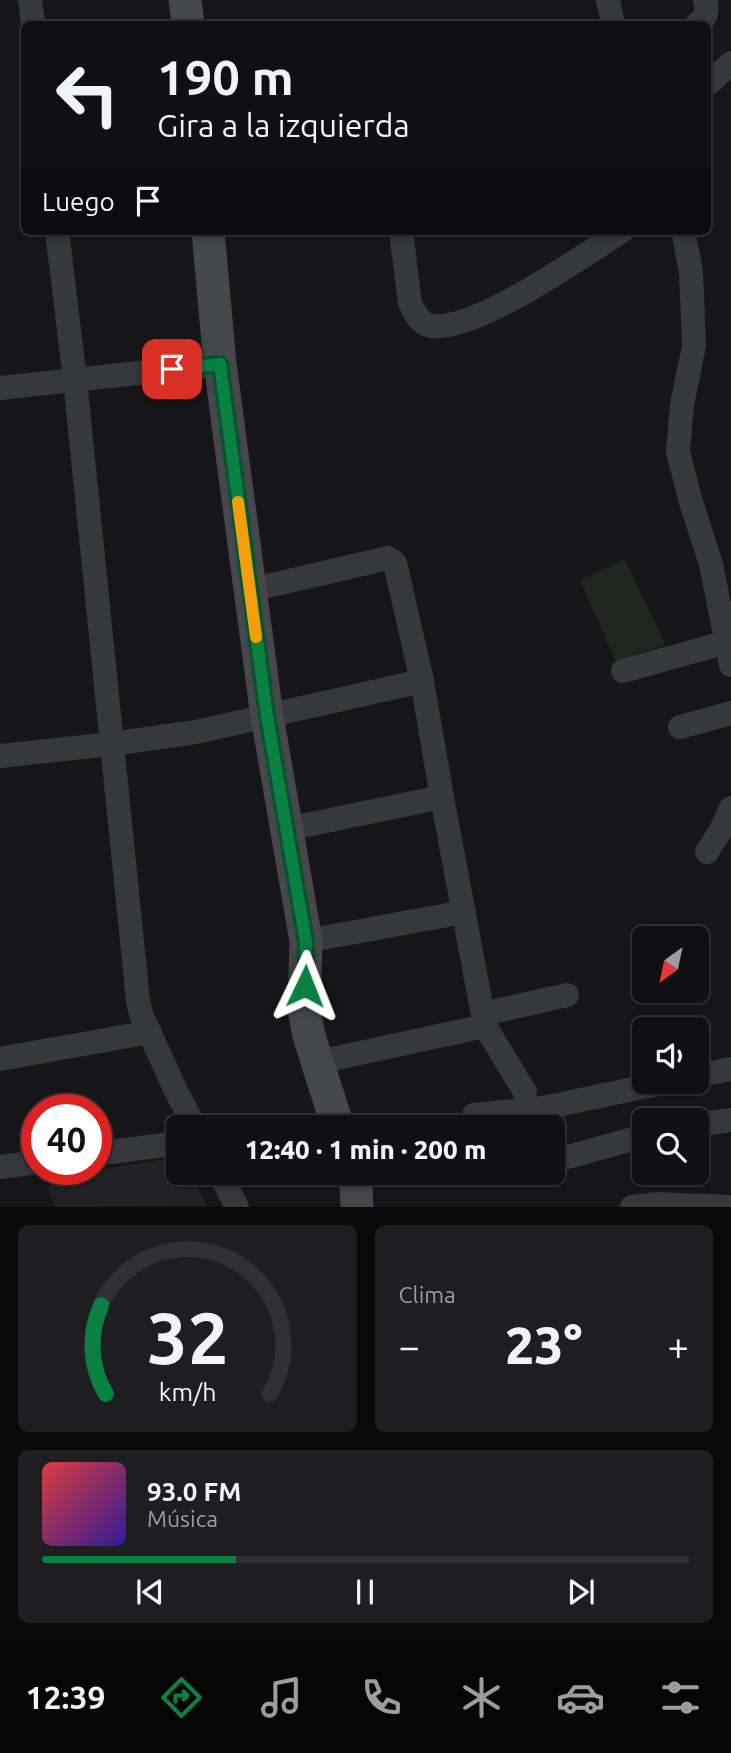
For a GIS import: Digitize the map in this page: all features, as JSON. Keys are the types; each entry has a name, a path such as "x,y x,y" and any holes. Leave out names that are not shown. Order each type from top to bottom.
{"street":[{"path":"30,0 33,21"},
{"path":"185,0 188,21"},
{"path":"608,0 612,21"},
{"path":"702,21 707,13 705,0"},
{"path":"711,81 731,63"},
{"path":"57,235 75,380 138,1000 141,1014 189,1115"},
{"path":"208,235 220,364 267,716 306,942 304,1009 309,1036 334,1115"},
{"path":"402,235 410,303 419,319 430,326 453,324 477,316 523,294 615,235"},
{"path":"623,671 729,653 711,564 678,452 682,405 694,346 691,271 684,235"},
{"path":"0,388 220,364"},
{"path":"250,590 388,558 395,563 422,681 484,1020 525,1092"},
{"path":"0,756 196,732 422,681"},
{"path":"680,727 731,713"},
{"path":"287,829 442,797"},
{"path":"707,852 731,808"},
{"path":"306,942 464,912"},
{"path":"318,1062 484,1020 567,995"},
{"path":"0,1059 150,1032"},
{"path":"709,1073 731,1069"},
{"path":"474,1115 543,1108 632,1089"},
{"path":"709,1123 731,1120"},
{"path":"565,1158 632,1139"},
{"path":"112,1152 166,1145"},
{"path":"0,1167 21,1164"},
{"path":"226,1185 237,1207"},
{"path":"355,1206 356,1185"},
{"path":"632,1207 657,1204 731,1207"}],"shaded area":[{"path":"625,559 665,644 616,662 580,580"},
{"path":"166,1160 166,1185 196,1185 207,1206 55,1207 47,1186 112,1185 112,1168"}],"slow traffic":[{"path":"238,502 256,637"}],"route":[{"path":"172,369 220,364 267,716 306,942 305,986"}]}
